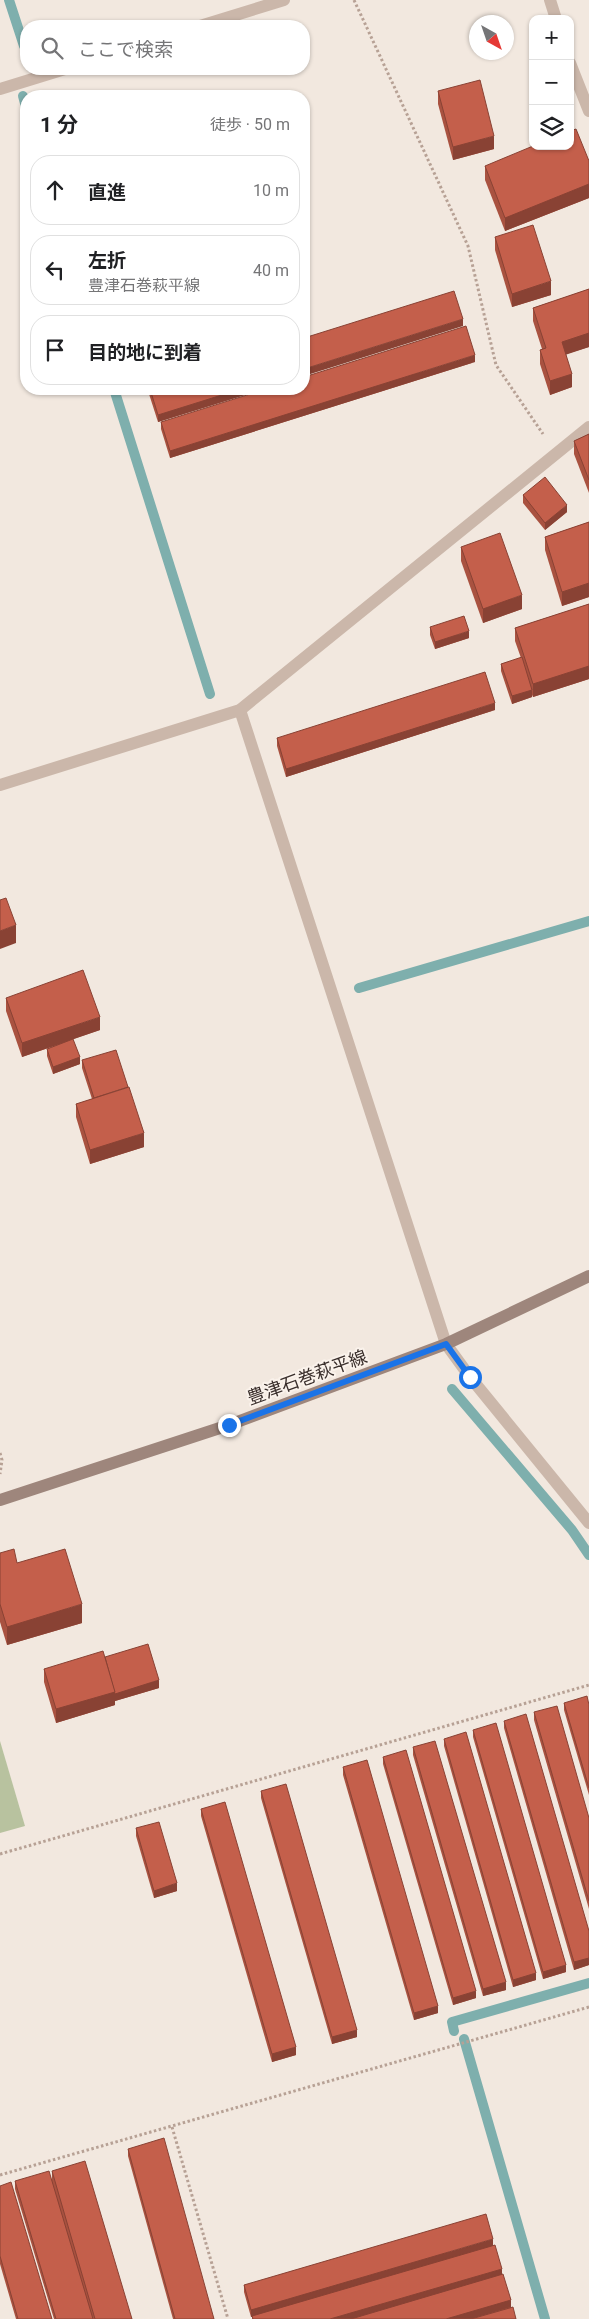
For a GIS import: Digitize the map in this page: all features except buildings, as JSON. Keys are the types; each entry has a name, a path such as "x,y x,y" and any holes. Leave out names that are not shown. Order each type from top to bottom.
{"main road":[{"name":"豊津石巻萩平線","path":"0,1500 229,1425 446,1344 589,1276"}],"street":[{"path":"219,20 284,0"},
{"path":"550,0 555,15"},
{"path":"574,73 589,112"},
{"path":"0,89 46,75"},
{"path":"0,785 240,710 589,427"},
{"path":"240,710 446,1344 470,1377 589,1523"}],"path":[{"path":"354,0 468,246 496,365 556,454"},
{"path":"0,1453 2,1460 0,1476"},
{"path":"0,1854 589,1685"},
{"path":"0,2175 589,2007"},
{"path":"172,2126 228,2319"}],"green space":[{"path":"0,1741 25,1826 0,1833"}],"waterway":[{"path":"9,0 20,34"},
{"path":"116,395 210,694"},
{"path":"359,988 589,921"},
{"path":"452,1389 572,1530 589,1555"},
{"path":"454,2031 452,2022 589,1983"},
{"path":"464,2039 545,2319"}],"route":[{"path":"229,1425 446,1344 470,1377"}]}
